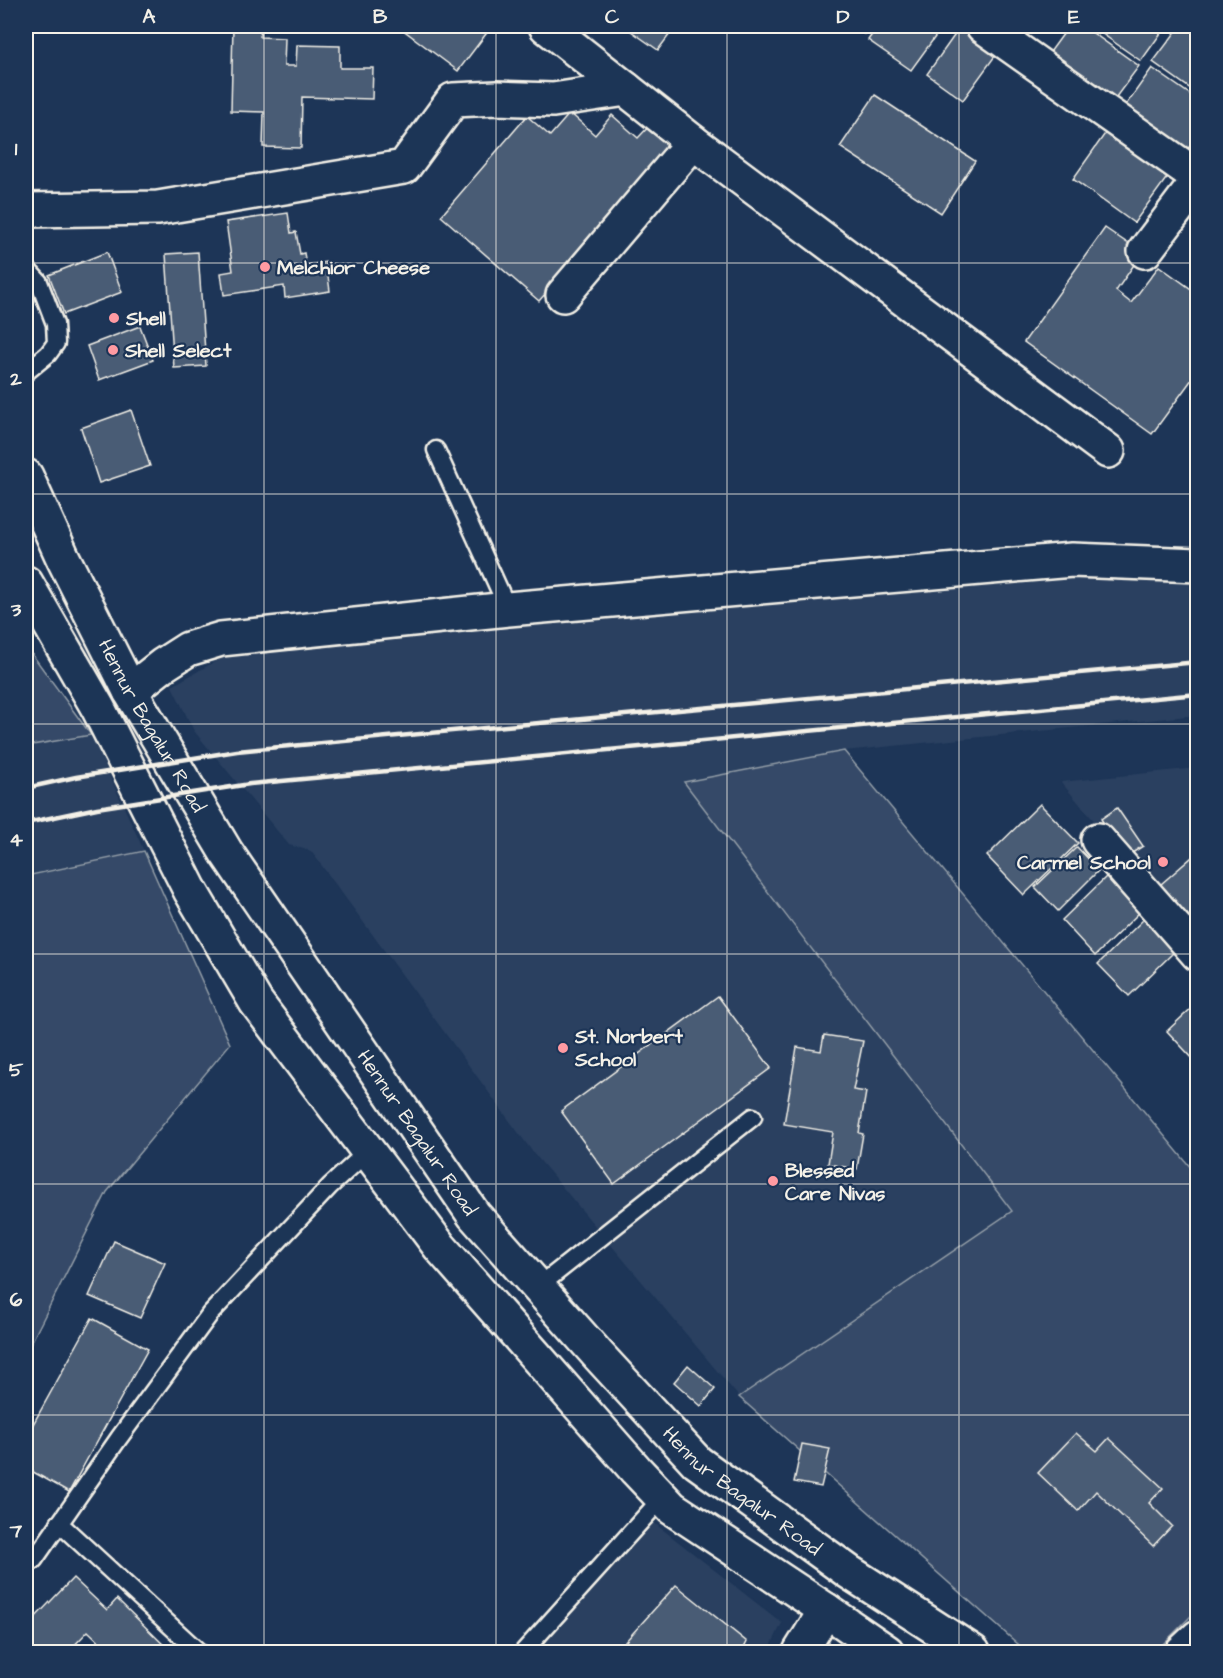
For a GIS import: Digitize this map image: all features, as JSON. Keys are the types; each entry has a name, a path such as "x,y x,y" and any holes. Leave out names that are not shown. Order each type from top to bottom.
{"street":[{"path":"546,26 693,142 1108,451"},
{"path":"983,26 1021,36 1197,179 1145,251"},
{"path":"26,210 158,208 404,167 453,100 497,98 553,100 626,89"},
{"path":"563,295 693,142"},
{"name":"Hennur Bagalur Road","path":"26,476 63,558 130,691 226,852 474,1215 697,1462 849,1572 973,1653"},
{"path":"130,691 163,664 188,649 221,639 508,609 1072,560 1197,565"},
{"name":"Hennur Bagalur Road","path":"26,583 98,708 190,890 256,1002 441,1247 672,1508 887,1653"},
{"path":"1098,840 1197,954"},
{"path":"800,1653 826,1610"},
{"path":"1182,1653 1197,1637"}],"lane":[{"path":"26,268 39,282 55,324 56,343 48,354 26,372"},
{"path":"436,450 508,609"},
{"path":"538,1287 753,1117"},
{"path":"34,1560 119,1438 210,1314 330,1186 368,1151"},
{"path":"524,1653 662,1498"},
{"path":"59,1523 199,1653"}],"shaded area":[{"path":"1197,573 1197,715 844,751 684,782 1012,1211 739,1397 532,1151 311,851 289,845 194,731 172,686 239,648 590,621 1093,577"},
{"path":"26,646 91,735 26,746"},
{"path":"91,735 144,851 26,876 26,746"},
{"path":"844,751 1197,1175 1197,1610 1155,1652 1027,1652 739,1397 1012,1211 684,782"},
{"name":"Carmel School","path":"1197,768 1197,941 1061,782"},
{"path":"144,851 230,1044 107,1192 26,1353 26,876"},
{"path":"639,1511 782,1623 768,1652 513,1652"}],"building":[{"path":"233,26 261,26 260,37 285,38 284,66 296,66 297,45 340,46 340,68 373,68 372,99 302,97 301,148 263,147 264,112 231,111"},
{"path":"398,26 492,26 458,71"},
{"path":"624,26 676,26 658,50"},
{"path":"852,26 871,26 864,34"},
{"path":"878,26 943,26 911,70 868,40"},
{"path":"961,26 976,26 1003,45 963,100 927,74"},
{"path":"1069,26 1083,26 1139,66 1107,109 1042,63"},
{"path":"1091,26 1166,26 1141,61"},
{"path":"1180,26 1193,26 1198,29 1198,94 1153,62"},
{"path":"1152,68 1198,100 1198,135 1182,157 1120,113"},
{"path":"875,95 975,161 941,213 840,147"},
{"path":"570,113 595,135 612,115 638,138 653,122 676,142 539,301 441,216 527,116 550,136"},
{"path":"1109,128 1171,172 1134,223 1073,179"},
{"path":"288,213 291,233 296,232 300,254 304,253 306,265 326,262 330,291 285,298 284,286 224,295 221,273 233,271 226,222"},
{"path":"1105,228 1142,253 1116,291 1131,303 1159,266 1198,294 1198,371 1152,434 1024,342"},
{"path":"107,252 122,292 64,314 49,275"},
{"path":"198,252 206,366 174,368 166,254"},
{"path":"140,326 153,360 99,380 87,346"},
{"path":"131,410 150,466 99,483 81,428"},
{"path":"1040,804 1078,843 1024,895 987,856"},
{"path":"1117,808 1143,846 1126,857 1101,819"},
{"path":"1077,847 1099,870 1058,911 1035,887"},
{"path":"1198,852 1198,941 1153,891"},
{"path":"1108,875 1142,910 1095,956 1062,920"},
{"path":"1144,919 1175,951 1129,996 1098,964"},
{"path":"718,996 771,1068 614,1184 561,1111"},
{"path":"1198,1002 1198,1061 1196,1062 1167,1031"},
{"path":"824,1035 863,1041 853,1090 866,1092 859,1133 863,1134 857,1169 828,1164 833,1132 784,1124 797,1047 821,1051"},
{"path":"114,1241 165,1263 140,1318 89,1296"},
{"path":"92,1318 148,1349 69,1492 26,1468 26,1437"},
{"path":"688,1365 715,1389 701,1406 674,1382"},
{"path":"1076,1433 1097,1451 1109,1438 1163,1488 1149,1503 1172,1526 1153,1546 1096,1491 1078,1511 1038,1473"},
{"path":"802,1444 830,1449 821,1487 794,1482"},
{"path":"73,1578 107,1610 117,1599 171,1652 110,1652 88,1631 68,1652 26,1652 26,1627"},
{"path":"676,1585 747,1642 742,1652 616,1652"}],"railway":[{"path":"26,788 76,777 237,751 1198,662"},
{"path":"26,823 97,808 250,784 1198,694"}],"place":[{"name":"Melchior Cheese","path":"265,267"},
{"name":"Shell","path":"114,318"},
{"name":"Shell Select","path":"113,350"},
{"name":"Carmel School","path":"1163,862"},
{"name":"St. Norbert School","path":"563,1048"},
{"name":"Blessed Care Nivas","path":"773,1181"}]}
